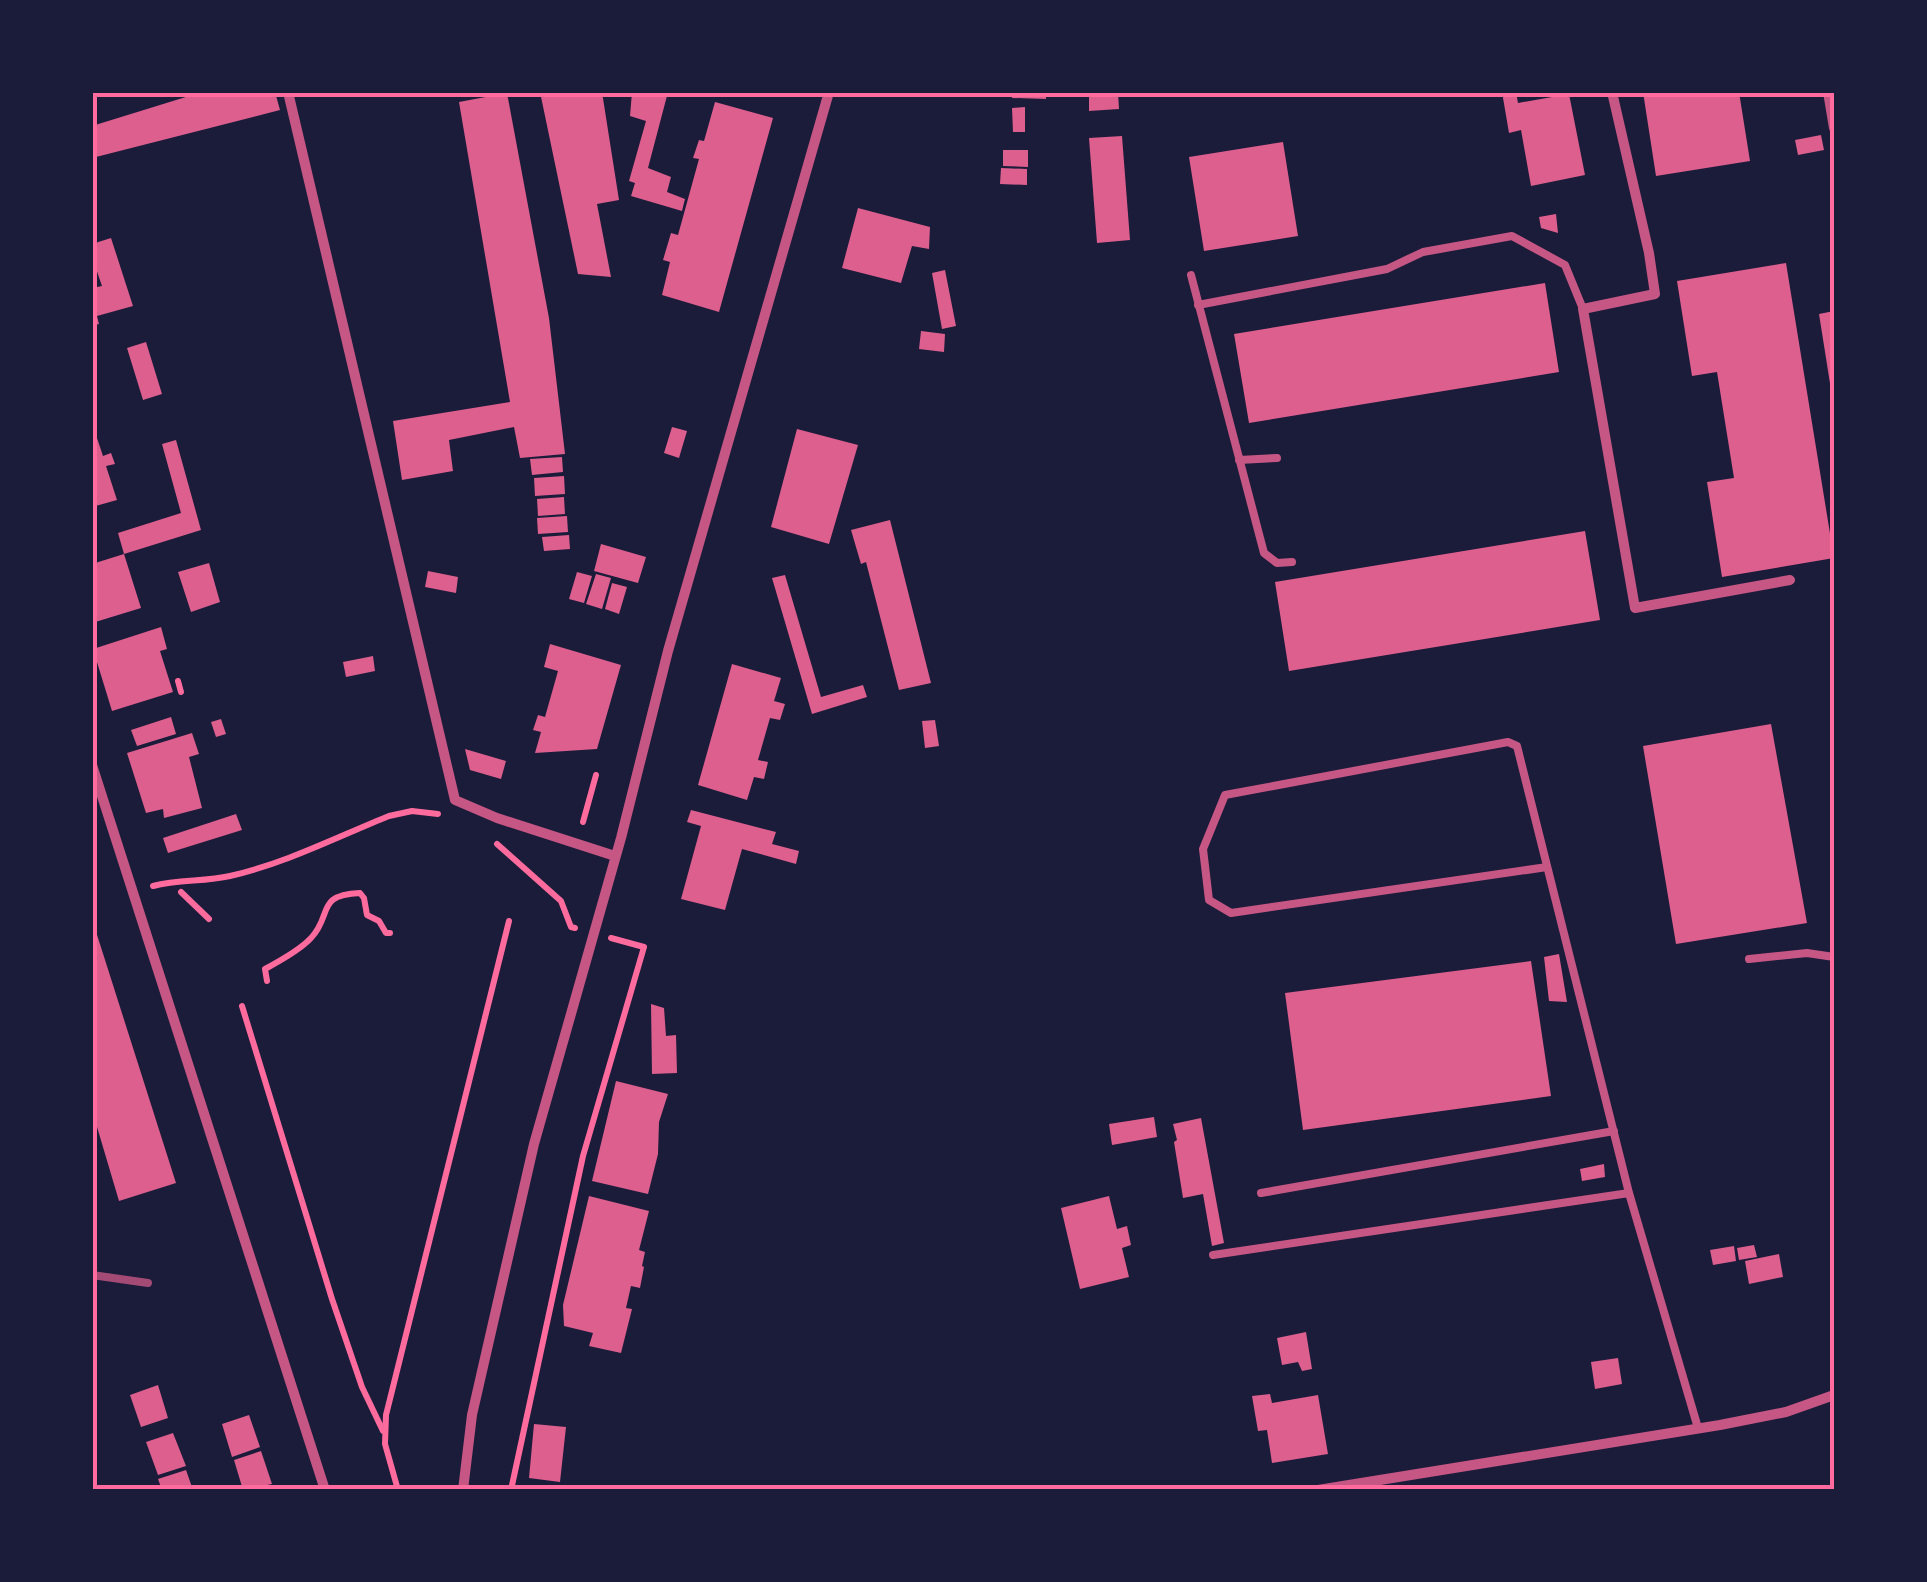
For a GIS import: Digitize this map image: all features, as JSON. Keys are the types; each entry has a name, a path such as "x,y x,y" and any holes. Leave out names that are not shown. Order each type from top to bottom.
{"street":[{"path":"288,92 456,800 498,818 615,856"},
{"path":"463,1490 472,1414 534,1144 668,651 829,92"},
{"path":"1612,92 1655,294 1584,309 1635,608 1790,580"},
{"path":"1828,92 1834,128"},
{"path":"92,765 325,1490"},
{"path":"1318,1490 1786,1412 1834,1396"}],"lane":[{"path":"1198,305 1387,269 1423,252 1512,236 1565,265 1584,309"},
{"path":"1191,275 1264,553 1277,563 1292,562"},
{"path":"1239,460 1277,458"},
{"path":"1547,867 1232,913 1209,900 1203,848 1225,795 1508,742 1516,746 1547,867 1614,1131 1629,1193 1698,1428"},
{"path":"1749,959 1807,953 1834,957"},
{"path":"1261,1193 1614,1131"},
{"path":"1213,1255 1629,1193"}],"path":[{"path":"178,681 182,692"},
{"path":"580,830 596,775"},
{"path":"150,887 248,872 389,816 412,811 442,815"},
{"path":"485,833 560,901 570,927"},
{"path":"181,892 209,919"},
{"path":"267,980 265,970 315,934 326,906 341,895 360,893 368,915 379,921 386,933 390,932"},
{"path":"384,1432 510,921"},
{"path":"510,1490 584,1156 644,947 618,940"},
{"path":"242,1006 332,1299 362,1387 384,1432 398,1490"}],"building":[{"path":"202,92 275,92 280,110 92,158 92,126"},
{"path":"540,92 602,92 619,200 597,204 611,277 578,274"},
{"path":"632,92 668,92 648,168 671,177 667,192 685,199 682,211 631,196 635,183 629,181 646,121 630,116"},
{"path":"1011,92 1046,92 1046,99 1012,98"},
{"path":"1118,92 1119,109 1089,111 1089,96"},
{"path":"1502,92 1516,92 1518,103 1569,94 1585,175 1531,186 1521,130 1509,133"},
{"path":"1643,92 1739,92 1750,161 1656,176"},
{"path":"507,93 549,318 565,454 520,458 514,427 449,440 453,471 402,480 393,421 510,402 459,102"},
{"path":"715,102 773,118 719,312 662,295 670,262 663,260 671,233 678,235 699,159 693,158 699,140 704,141"},
{"path":"1025,107 1025,132 1013,132 1012,108"},
{"path":"1821,135 1824,150 1798,155 1795,140"},
{"path":"1122,136 1130,240 1097,243 1089,138"},
{"path":"1283,142 1298,236 1204,251 1189,157"},
{"path":"1003,150 1028,150 1028,167 1003,166"},
{"path":"1001,168 1027,169 1027,185 1000,184"},
{"path":"858,208 930,227 929,249 912,246 901,283 842,268"},
{"path":"1556,214 1558,233 1541,228 1539,217"},
{"path":"111,238 133,306 97,316 99,324 92,326 92,288 102,286 92,257 92,244"},
{"path":"1786,263 1834,558 1722,577 1707,482 1734,478 1717,372 1692,376 1677,281"},
{"path":"945,270 956,326 942,329 932,273"},
{"path":"1545,283 1559,372 1249,423 1234,334"},
{"path":"1834,311 1834,396 1832,396 1819,314"},
{"path":"921,331 945,334 944,352 919,349"},
{"path":"146,342 162,394 143,400 127,348"},
{"path":"92,423 103,456 111,453 115,464 106,466 117,500 92,507"},
{"path":"672,427 687,431 679,458 664,453"},
{"path":"797,429 858,445 829,544 771,527"},
{"path":"176,440 201,530 124,554 118,533 181,513 162,444"},
{"path":"562,457 563,472 532,475 530,459"},
{"path":"564,476 565,494 535,496 534,478"},
{"path":"564,497 565,514 538,516 537,499"},
{"path":"567,516 568,532 538,534 537,518"},
{"path":"890,520 931,683 899,690 866,562 861,564 851,530"},
{"path":"1585,531 1600,620 1289,671 1275,582"},
{"path":"569,535 570,549 544,551 542,537"},
{"path":"601,544 646,557 638,583 594,571"},
{"path":"124,554 141,608 92,623 92,564"},
{"path":"209,563 220,602 191,612 178,572"},
{"path":"428,571 458,577 456,593 425,587"},
{"path":"577,572 592,576 584,603 569,599"},
{"path":"596,574 611,578 602,609 586,604"},
{"path":"785,575 821,697 863,685 867,697 812,714 772,578"},
{"path":"612,583 627,587 619,614 605,609"},
{"path":"161,627 167,649 160,651 173,692 112,711 93,649"},
{"path":"550,644 621,665 597,749 535,753 541,732 533,730 538,715 545,717 558,671 544,667"},
{"path":"373,656 375,671 346,677 343,662"},
{"path":"732,664 781,678 774,701 785,704 780,720 770,718 758,760 768,762 764,779 754,777 747,800 698,785"},
{"path":"171,717 176,734 137,746 131,730"},
{"path":"221,719 226,734 216,737 211,722"},
{"path":"935,720 939,746 925,748 922,721"},
{"path":"1771,724 1807,923 1676,944 1643,746"},
{"path":"192,733 199,754 189,757 202,808 164,818 163,809 146,813 127,753"},
{"path":"465,749 506,761 501,779 470,770"},
{"path":"691,810 776,832 772,844 799,851 796,864 742,849 725,910 681,899 701,826 687,822"},
{"path":"236,814 242,830 168,853 163,838"},
{"path":"92,919 176,1183 119,1201 92,1110"},
{"path":"1559,954 1567,1002 1549,1001 1544,957"},
{"path":"1531,961 1551,1096 1303,1130 1285,993"},
{"path":"651,1004 664,1008 666,1036 676,1035 677,1073 652,1074"},
{"path":"616,1081 668,1094 659,1122 658,1154 648,1194 592,1181"},
{"path":"1154,1117 1157,1137 1112,1145 1109,1124"},
{"path":"1201,1118 1224,1243 1212,1246 1203,1194 1183,1198 1174,1142 1177,1140 1173,1124"},
{"path":"1604,1164 1605,1177 1582,1181 1580,1169"},
{"path":"589,1196 649,1211 639,1250 645,1252 640,1288 631,1286 626,1308 632,1309 621,1353 589,1346 593,1333 564,1326 563,1305"},
{"path":"1109,1196 1117,1229 1127,1226 1131,1245 1122,1248 1129,1277 1080,1289 1061,1208"},
{"path":"1754,1245 1757,1257 1739,1260 1737,1248"},
{"path":"1734,1246 1736,1261 1713,1265 1710,1250"},
{"path":"1779,1254 1783,1277 1749,1284 1745,1261"},
{"path":"1306,1332 1312,1369 1302,1371 1298,1362 1282,1365 1277,1338"},
{"path":"1618,1358 1622,1384 1595,1389 1591,1362"},
{"path":"158,1385 168,1418 141,1427 130,1395"},
{"path":"1270,1394 1272,1403 1318,1395 1328,1454 1272,1463 1267,1430 1258,1431 1252,1396"},
{"path":"249,1415 260,1447 232,1457 222,1424"},
{"path":"534,1424 566,1427 560,1482 529,1478"},
{"path":"173,1433 186,1466 158,1475 146,1442"},
{"path":"261,1451 272,1484 243,1490 234,1460"},
{"path":"186,1470 193,1490 162,1490 158,1479"}],"railway":[{"path":"92,1275 148,1283"}]}
